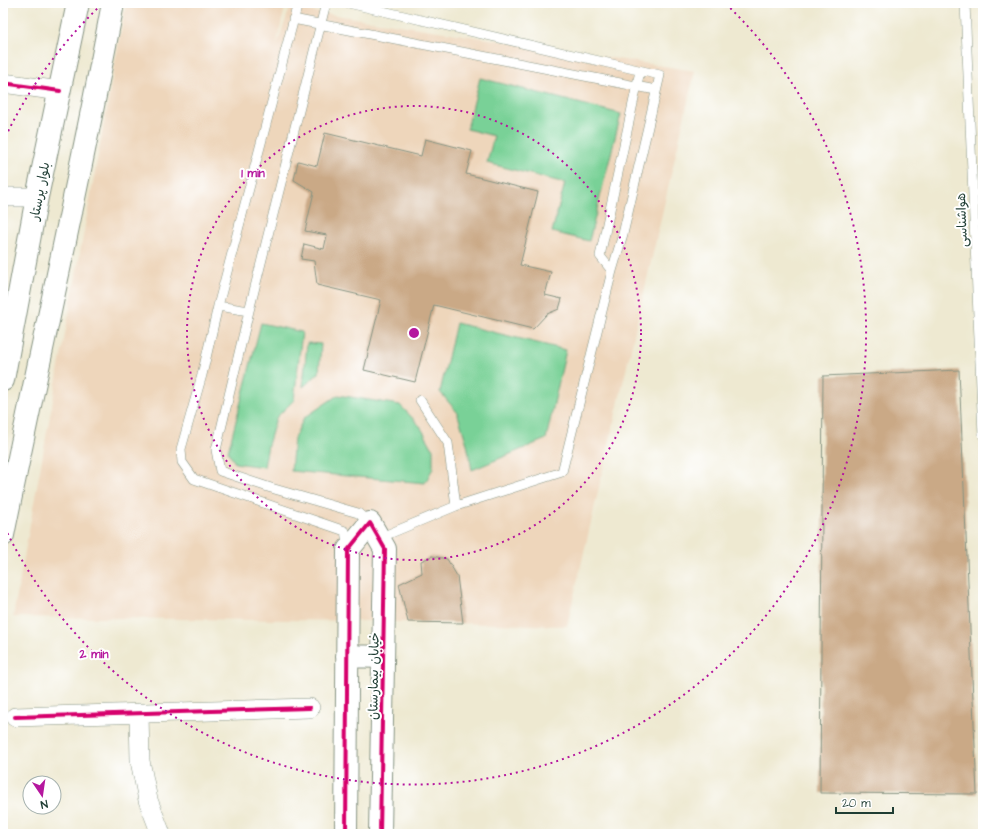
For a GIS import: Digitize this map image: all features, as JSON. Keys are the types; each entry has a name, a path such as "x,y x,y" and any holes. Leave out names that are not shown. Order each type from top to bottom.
{"main road":[{"name":"بلوار پرستار","path":"3,380 37,197 78,3"},
{"path":"3,535 114,3"},
{"path":"3,386 34,386"},
{"path":"346,834 348,550 375,531"},
{"name":"خیابان بیمارستان","path":"375,531 385,549 380,834"},
{"path":"347,656 383,657"}],"street":[{"path":"3,83 60,91"},
{"path":"3,197 37,197"},
{"path":"15,717 310,708"},
{"path":"139,713 140,761 148,800 161,834"}],"lane":[{"path":"298,3 218,306 202,375 181,449 182,462 194,479 345,531 348,550"},
{"path":"326,3 216,450 220,471 271,488 358,513 375,531 562,472 612,271 624,234 660,76 348,3"},
{"name":"هواشناسی","path":"965,3 983,435"},
{"path":"293,19 656,90"},
{"path":"612,271 600,256 638,86 640,71"},
{"path":"218,306 249,311"},
{"path":"420,400 448,443 456,506"}],"shaded area":[{"path":"126,3 286,3 276,46 290,8 695,71 567,626 366,621 13,617"}],"green space":[{"path":"480,78 621,114 589,241 552,232 565,183 487,163 494,136 467,129"},
{"path":"261,323 302,332 294,400 276,418 268,445 264,467 235,463 228,452"},
{"path":"456,323 566,350 546,439 472,470 467,444 457,412 440,392"},
{"path":"307,343 321,344 319,373 303,387"},
{"path":"338,395 400,405 420,426 433,449 433,468 425,483 291,471 294,438 304,418"}],"building":[{"path":"325,133 421,156 425,139 472,151 466,174 538,192 520,265 551,272 545,295 562,299 559,309 547,314 533,329 434,305 415,382 364,370 381,300 317,285 314,261 301,259 304,244 324,249 327,235 305,231 314,192 294,180 298,161 317,166"},
{"path":"959,370 977,794 820,793 823,376"},
{"path":"432,556 447,559 457,576 463,623 408,622 399,584 422,573 421,561"}],"cycle path":[{"path":"3,83 60,91"},
{"path":"346,834 348,550 370,523 385,549 380,834"},
{"path":"15,717 310,708"}]}
